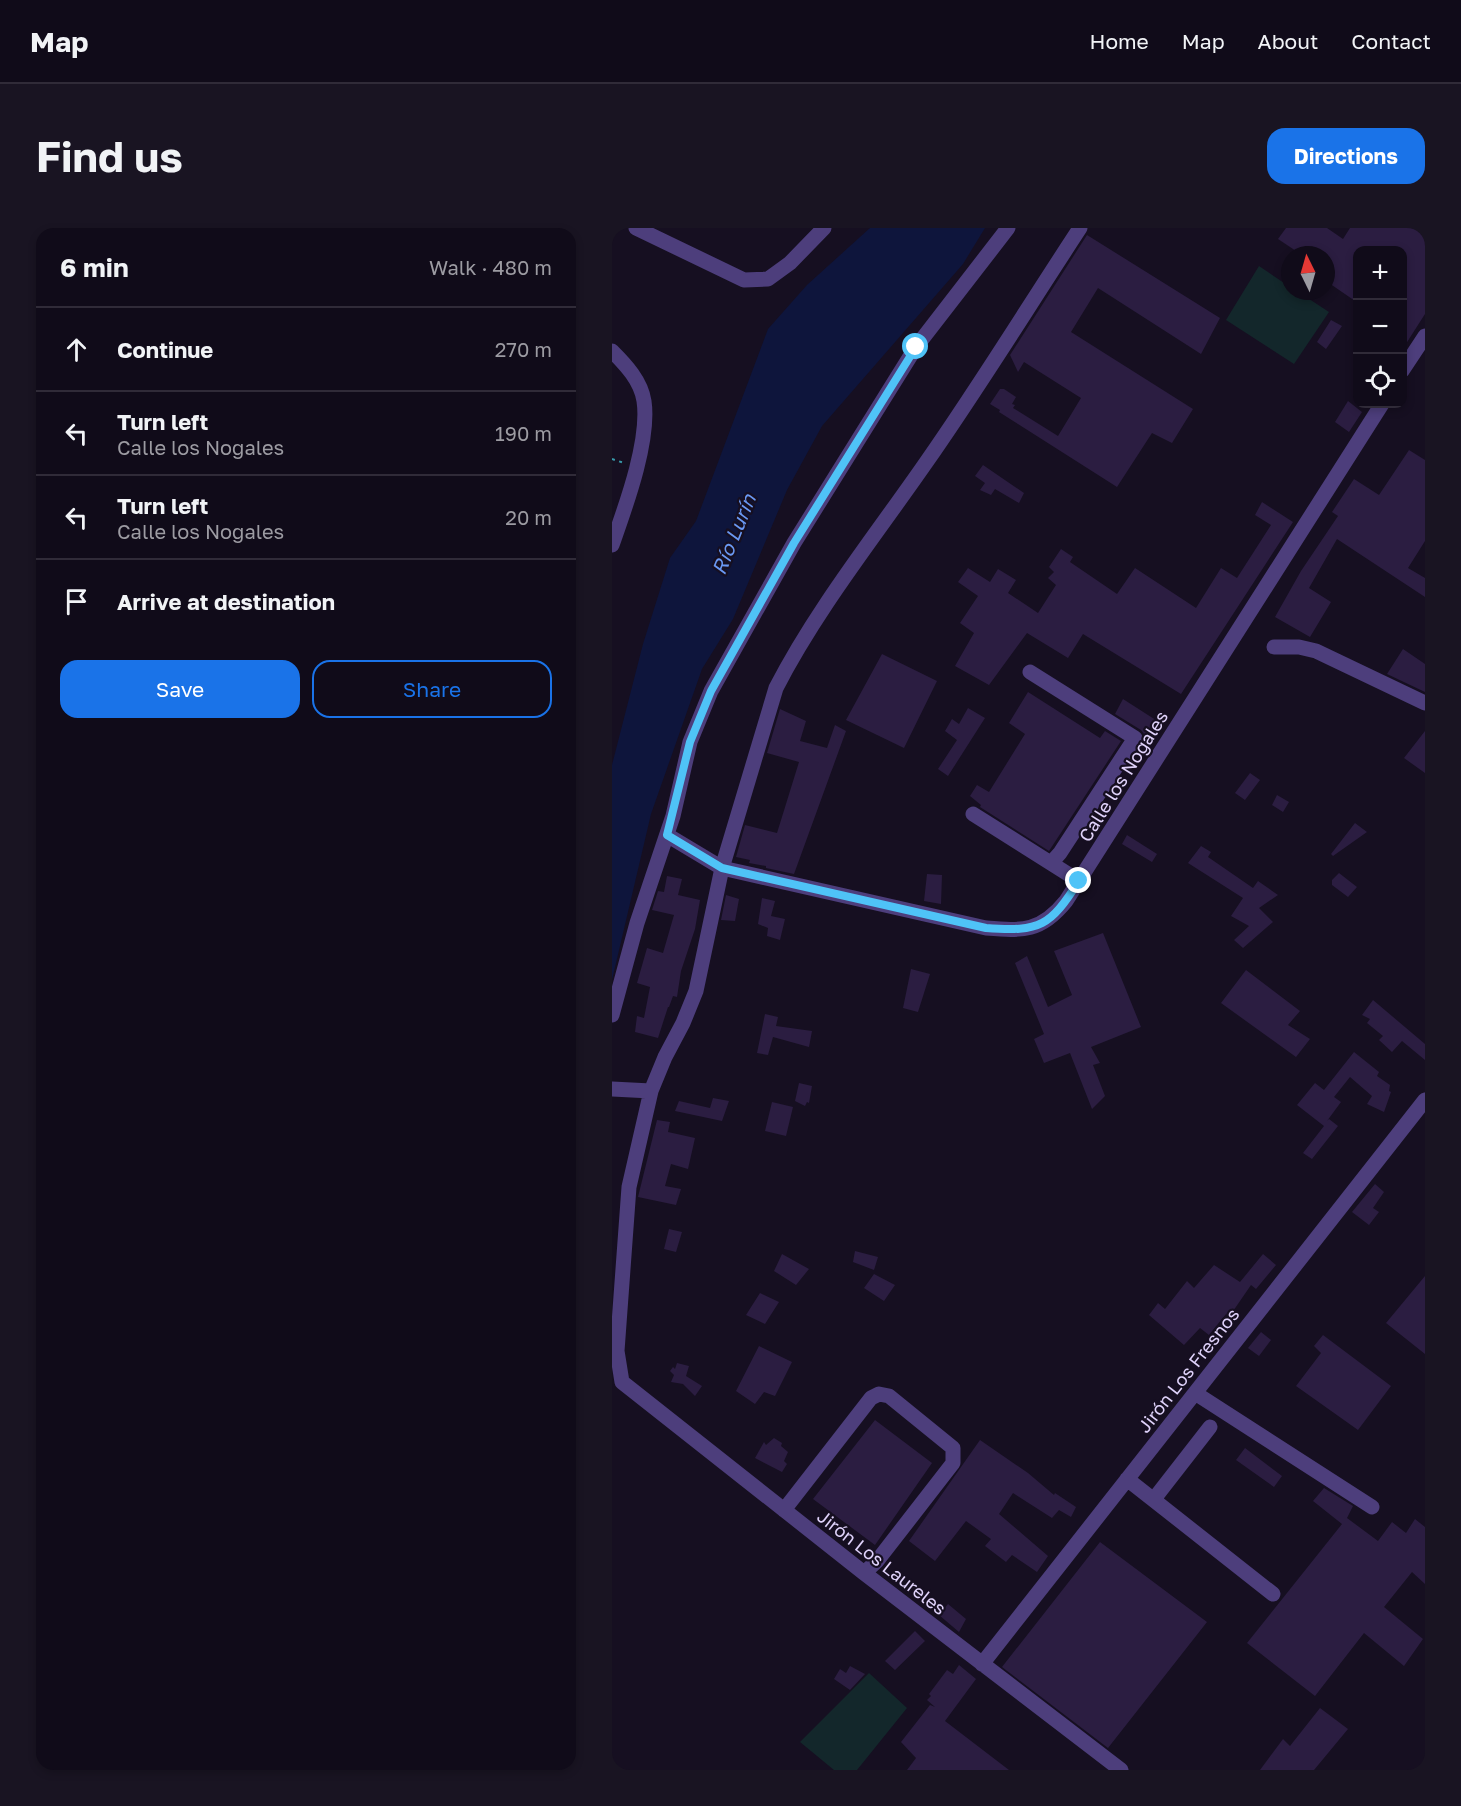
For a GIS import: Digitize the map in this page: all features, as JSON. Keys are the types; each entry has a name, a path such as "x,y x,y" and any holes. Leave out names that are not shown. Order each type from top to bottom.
{"street":[{"path":"636,228 744,280 768,279 790,263 824,228"},
{"path":"612,1015 637,923 667,835 690,742 711,691 794,543 916,347 1008,228"},
{"path":"612,1089 651,1091 665,1057 683,1023 696,991 722,868 766,717 776,688 789,664 816,621 930,457 1080,228"},
{"path":"1407,363 1425,336"},
{"path":"612,351 627,366 638,383 644,401 644,430 636,467 612,545"},
{"name":"Calle los Nogales","path":"667,835 722,868 986,928 1016,930 1035,926 1054,917 1379,408"},
{"path":"1274,647 1299,647 1316,651 1425,703"},
{"path":"1030,672 1135,738 1060,854 1051,863"},
{"path":"973,814 1079,881"},
{"name":"Jirón Los Laureles","path":"651,1091 629,1187 617,1351 622,1382 864,1573 1121,1770"},
{"name":"Jirón Los Fresnos","path":"982,1664 1425,1100"},
{"path":"1195,1393 1372,1507"},
{"path":"784,1510 871,1398 879,1394 889,1396 953,1448 954,1455 952,1463 877,1561 864,1573"},
{"path":"1154,1499 1210,1427"},
{"path":"1127,1479 1273,1594"}],"green space":[{"path":"1259,266 1281,281 1281,300 1311,300 1329,312 1294,364 1226,320"},
{"path":"869,1673 907,1708 857,1770 834,1770 800,1742"}],"water":[{"name":"Río Lurín","path":"870,228 985,228 963,264 822,426 787,490 733,619 702,669 651,814 612,980 612,765 643,644 670,558 696,521 768,329 807,285"}],"building":[{"path":"1286,228 1327,228 1343,239 1350,228 1417,228 1425,233 1425,314 1407,342 1407,246 1353,246 1353,300 1335,287 1335,246 1288,246 1278,239"},
{"path":"1087,235 1220,318 1201,354 1098,288 1071,332 1193,409 1172,443 1152,433 1117,487 990,404 1000,389 1004,389 1016,397 1012,404 1015,405 1013,408 1058,436 1081,398 1024,362 1018,372 1010,355"},
{"path":"1331,320 1342,326 1326,349 1317,342"},
{"path":"1348,401 1353,408 1362,412 1349,432 1335,422"},
{"path":"1409,450 1425,460 1425,541 1408,568 1425,578 1425,597 1337,539 1309,588 1331,602 1310,637 1275,617 1301,571 1338,516 1332,512 1354,479 1379,495"},
{"path":"983,465 1024,493 1019,503 995,489 991,495 980,490 985,483 975,476"},
{"path":"1262,502 1293,522 1181,694 1083,634 1068,658 1027,633 989,685 955,666 974,633 960,623 978,596 958,582 968,568 990,582 998,569 1016,580 1008,593 1038,613 1056,585 1048,578 1054,572 1049,567 1061,549 1073,557 1070,562 1117,594 1135,568 1196,608 1221,568 1237,578 1271,525 1255,515"},
{"path":"1403,649 1425,664 1425,692 1387,674"},
{"path":"882,654 937,681 904,748 846,720"},
{"path":"1028,692 1100,738 1105,731 1121,741 1049,851 980,807 981,805 970,796 977,785 989,792 1025,734 1009,723"},
{"path":"1123,699 1162,724 1150,746 1144,742 1144,734 1141,730 1115,714"},
{"path":"968,708 985,718 948,776 938,769 957,740 945,731 952,719 959,724"},
{"path":"780,709 806,721 800,741 827,748 835,725 846,731 794,874 766,868 766,866 749,863 750,860 736,857 745,825 777,833 799,762 767,753"},
{"path":"1425,731 1425,773 1404,758"},
{"path":"1250,773 1260,780 1245,800 1235,793"},
{"path":"1277,795 1289,802 1283,812 1272,805"},
{"path":"1355,823 1367,832 1333,856 1331,854"},
{"path":"1127,835 1157,854 1152,862 1122,844"},
{"path":"1201,846 1211,852 1208,857 1253,888 1258,881 1278,895 1259,908 1273,922 1243,948 1234,940 1249,926 1231,916 1243,898 1188,863"},
{"path":"1339,873 1357,887 1348,897 1332,885 1332,880"},
{"path":"927,874 942,875 941,904 924,901"},
{"path":"667,876 682,879 678,895 700,900 695,929 681,971 677,997 673,996 658,1038 635,1032 637,1016 644,1018 650,987 637,983 647,948 663,953 674,915 652,910 658,891 664,892"},
{"path":"726,895 739,899 735,921 721,920"},
{"path":"762,898 775,901 771,916 785,919 780,940 767,936 768,928 758,924"},
{"path":"1103,933 1141,1027 1091,1047 1100,1063 1093,1065 1105,1096 1092,1109 1070,1053 1044,1063 1034,1039 1044,1034 1015,963 1027,956 1048,1007 1072,995 1054,951"},
{"path":"911,969 930,974 918,1012 903,1008"},
{"path":"1246,970 1300,1011 1288,1025 1310,1039 1296,1057 1221,1003"},
{"path":"1373,1000 1425,1044 1425,1060 1402,1041 1392,1052 1379,1040 1383,1036 1367,1023 1370,1019 1362,1015"},
{"path":"765,1014 778,1017 776,1026 812,1031 809,1047 773,1037 768,1055 757,1053"},
{"path":"1354,1052 1379,1072 1377,1076 1390,1085 1389,1091 1391,1092 1384,1112 1367,1104 1372,1096 1350,1077 1334,1097 1341,1102 1327,1121 1329,1119 1338,1126 1312,1159 1303,1153 1324,1126 1297,1105 1315,1083 1324,1090"},
{"path":"799,1083 812,1086 809,1103 807,1102 805,1106 795,1101"},
{"path":"713,1098 729,1101 722,1121 675,1111 679,1101 710,1108"},
{"path":"772,1102 793,1107 786,1136 765,1131"},
{"path":"657,1120 670,1122 668,1132 695,1138 688,1169 671,1164 665,1186 681,1189 676,1205 638,1197"},
{"path":"1375,1184 1384,1192 1373,1208 1379,1212 1369,1225 1352,1212"},
{"path":"669,1229 682,1232 676,1252 664,1249"},
{"path":"855,1251 878,1257 874,1270 853,1262"},
{"path":"782,1254 809,1269 796,1285 774,1271"},
{"path":"1263,1254 1276,1265 1256,1289 1251,1285 1229,1317 1226,1314 1209,1335 1200,1328 1184,1345 1149,1315 1158,1303 1165,1309 1187,1281 1194,1288 1214,1265 1240,1282"},
{"path":"874,1274 895,1285 884,1301 864,1288"},
{"path":"1425,1276 1425,1354 1386,1323"},
{"path":"760,1293 779,1302 765,1324 746,1315"},
{"path":"1261,1332 1271,1340 1259,1356 1248,1348"},
{"path":"1323,1335 1391,1386 1358,1430 1296,1386 1321,1353 1314,1346"},
{"path":"759,1346 792,1362 775,1396 764,1392 755,1404 736,1391"},
{"path":"677,1363 689,1366 686,1376 702,1386 695,1396 683,1384 671,1382 674,1375 670,1371 673,1367 675,1369"},
{"path":"875,1420 932,1463 875,1545 813,1499"},
{"path":"774,1438 782,1443 781,1446 788,1452 784,1461 787,1464 782,1472 755,1458 764,1442 766,1445"},
{"path":"980,1440 1028,1473 1054,1495 1055,1493 1076,1507 1071,1517 1059,1510 1052,1518 1013,1493 999,1514 1048,1556 1037,1572 1012,1555 1006,1562 985,1546 991,1539 966,1521 935,1561 909,1541"},
{"path":"1245,1448 1282,1476 1274,1487 1236,1460"},
{"path":"1324,1488 1353,1506 1347,1518 1378,1541 1392,1522 1406,1533 1415,1519 1425,1527 1425,1584 1412,1572 1384,1607 1423,1639 1404,1666 1364,1633 1315,1696 1247,1643 1342,1524 1313,1501"},
{"path":"1100,1542 1207,1622 1108,1748 1002,1667"},
{"path":"948,1604 966,1619 959,1632 939,1615"},
{"path":"915,1631 925,1641 895,1670 885,1661"},
{"path":"959,1665 976,1679 945,1721 1009,1770 907,1770 916,1758 901,1742 930,1705 935,1707 927,1700 947,1670 953,1674"},
{"path":"850,1666 865,1674 850,1690 834,1679 840,1669 846,1673"},
{"path":"1320,1708 1348,1729 1314,1770 1260,1770 1283,1739 1290,1746"}],"route":[{"path":"916,347 794,543 711,691 690,742 667,835 722,868 986,928 1016,930 1035,926 1054,917 1079,881"}]}
